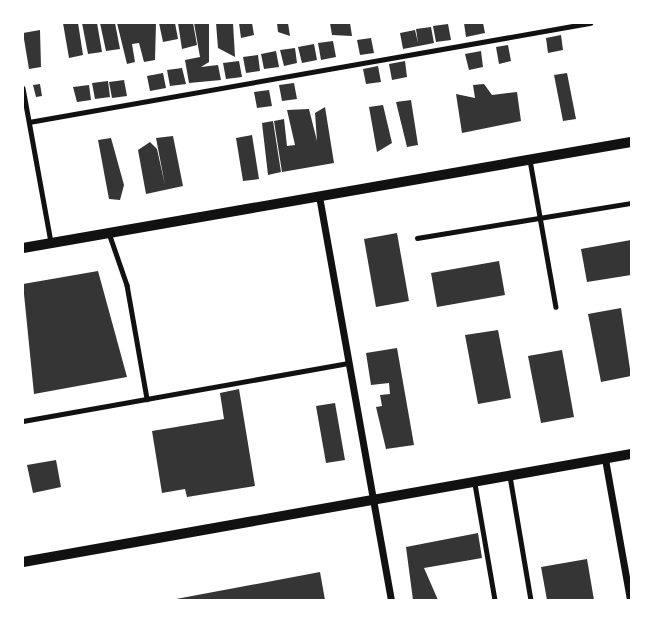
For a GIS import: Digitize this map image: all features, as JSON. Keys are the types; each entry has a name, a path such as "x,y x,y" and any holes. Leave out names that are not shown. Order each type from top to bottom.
{"street":[{"path":"23,248 631,142"},
{"path":"319,197 391,600"},
{"path":"23,562 631,454"},
{"path":"605,459 630,600"}],"lane":[{"path":"29,122 590,23"},
{"path":"23,88 51,243"},
{"path":"530,160 556,307"},
{"path":"417,238 631,203"},
{"path":"109,233 127,285 148,399"},
{"path":"23,421 349,363"},
{"path":"510,475 531,600"},
{"path":"474,482 495,600"}],"building":[{"path":"63,23 78,23 83,55 69,58"},
{"path":"82,23 97,23 102,52 88,54"},
{"path":"100,23 115,23 120,49 106,51"},
{"path":"117,23 156,23 155,60 144,62 139,43 132,44 135,62 127,64"},
{"path":"159,23 175,23 178,39 163,42"},
{"path":"178,23 193,23 197,45 182,49"},
{"path":"194,23 209,23 209,62 201,67 218,65 221,80 189,83 185,60 200,57"},
{"path":"216,23 233,23 235,57 218,48"},
{"path":"239,23 252,23 254,35 241,38"},
{"path":"277,23 288,23 290,36 278,32"},
{"path":"330,23 350,23 352,36 332,35"},
{"path":"464,23 483,23 485,33 466,37"},
{"path":"448,24 451,40 436,42 433,26"},
{"path":"431,27 434,43 403,49 400,33 415,30 418,43 416,29"},
{"path":"40,30 41,67 29,69 23,33"},
{"path":"561,35 563,50 548,53 546,38"},
{"path":"371,38 374,53 360,55 357,40"},
{"path":"333,41 336,57 321,60 318,43"},
{"path":"314,44 317,60 302,63 298,47"},
{"path":"508,45 511,61 499,64 496,47"},
{"path":"295,48 297,63 284,66 280,50"},
{"path":"276,51 279,67 264,69 261,54"},
{"path":"481,51 483,67 469,70 465,54"},
{"path":"258,55 260,71 246,73 243,57"},
{"path":"239,61 242,77 226,79 223,63"},
{"path":"405,61 407,77 392,80 389,64"},
{"path":"378,66 381,82 366,84 363,69"},
{"path":"182,68 186,84 170,86 167,70"},
{"path":"163,73 166,88 150,91 147,76"},
{"path":"567,73 576,119 563,121 554,75"},
{"path":"124,80 127,96 112,98 109,82"},
{"path":"108,81 110,97 95,99 92,83"},
{"path":"294,83 297,99 282,101 279,85"},
{"path":"40,84 42,96 36,97 33,85"},
{"path":"484,84 492,95 517,92 521,121 462,133 456,94 475,98 473,85"},
{"path":"89,85 91,100 77,102 73,87"},
{"path":"269,90 272,106 257,108 254,92"},
{"path":"411,100 418,145 407,147 396,102"},
{"path":"383,105 392,143 377,152 369,107"},
{"path":"325,107 334,163 282,172 274,121 284,119 287,146 295,145 287,110 309,109 317,141 315,113"},
{"path":"273,121 281,172 268,175 262,123"},
{"path":"252,135 259,179 243,181 236,138"},
{"path":"173,136 183,186 146,194 138,150 150,142 157,149 165,185 156,138"},
{"path":"111,138 124,185 120,200 109,199 98,140"},
{"path":"397,233 409,301 376,307 364,239"},
{"path":"631,240 631,275 587,282 581,249"},
{"path":"499,261 505,295 437,307 431,273"},
{"path":"98,271 127,377 34,394 23,284"},
{"path":"621,308 631,376 601,382 588,314"},
{"path":"498,330 511,398 478,404 465,335"},
{"path":"397,348 414,445 386,449 376,407 382,406 380,395 390,394 389,383 371,385 366,353"},
{"path":"562,350 574,417 541,423 528,356"},
{"path":"239,389 255,486 187,497 185,489 162,493 152,431 224,419 220,393"},
{"path":"335,403 345,460 326,463 316,406"},
{"path":"56,460 61,487 33,493 27,465"},
{"path":"478,533 482,558 424,568 438,600 413,600 406,547"},
{"path":"587,559 594,600 547,600 541,567"},
{"path":"320,572 325,600 176,599"}]}
